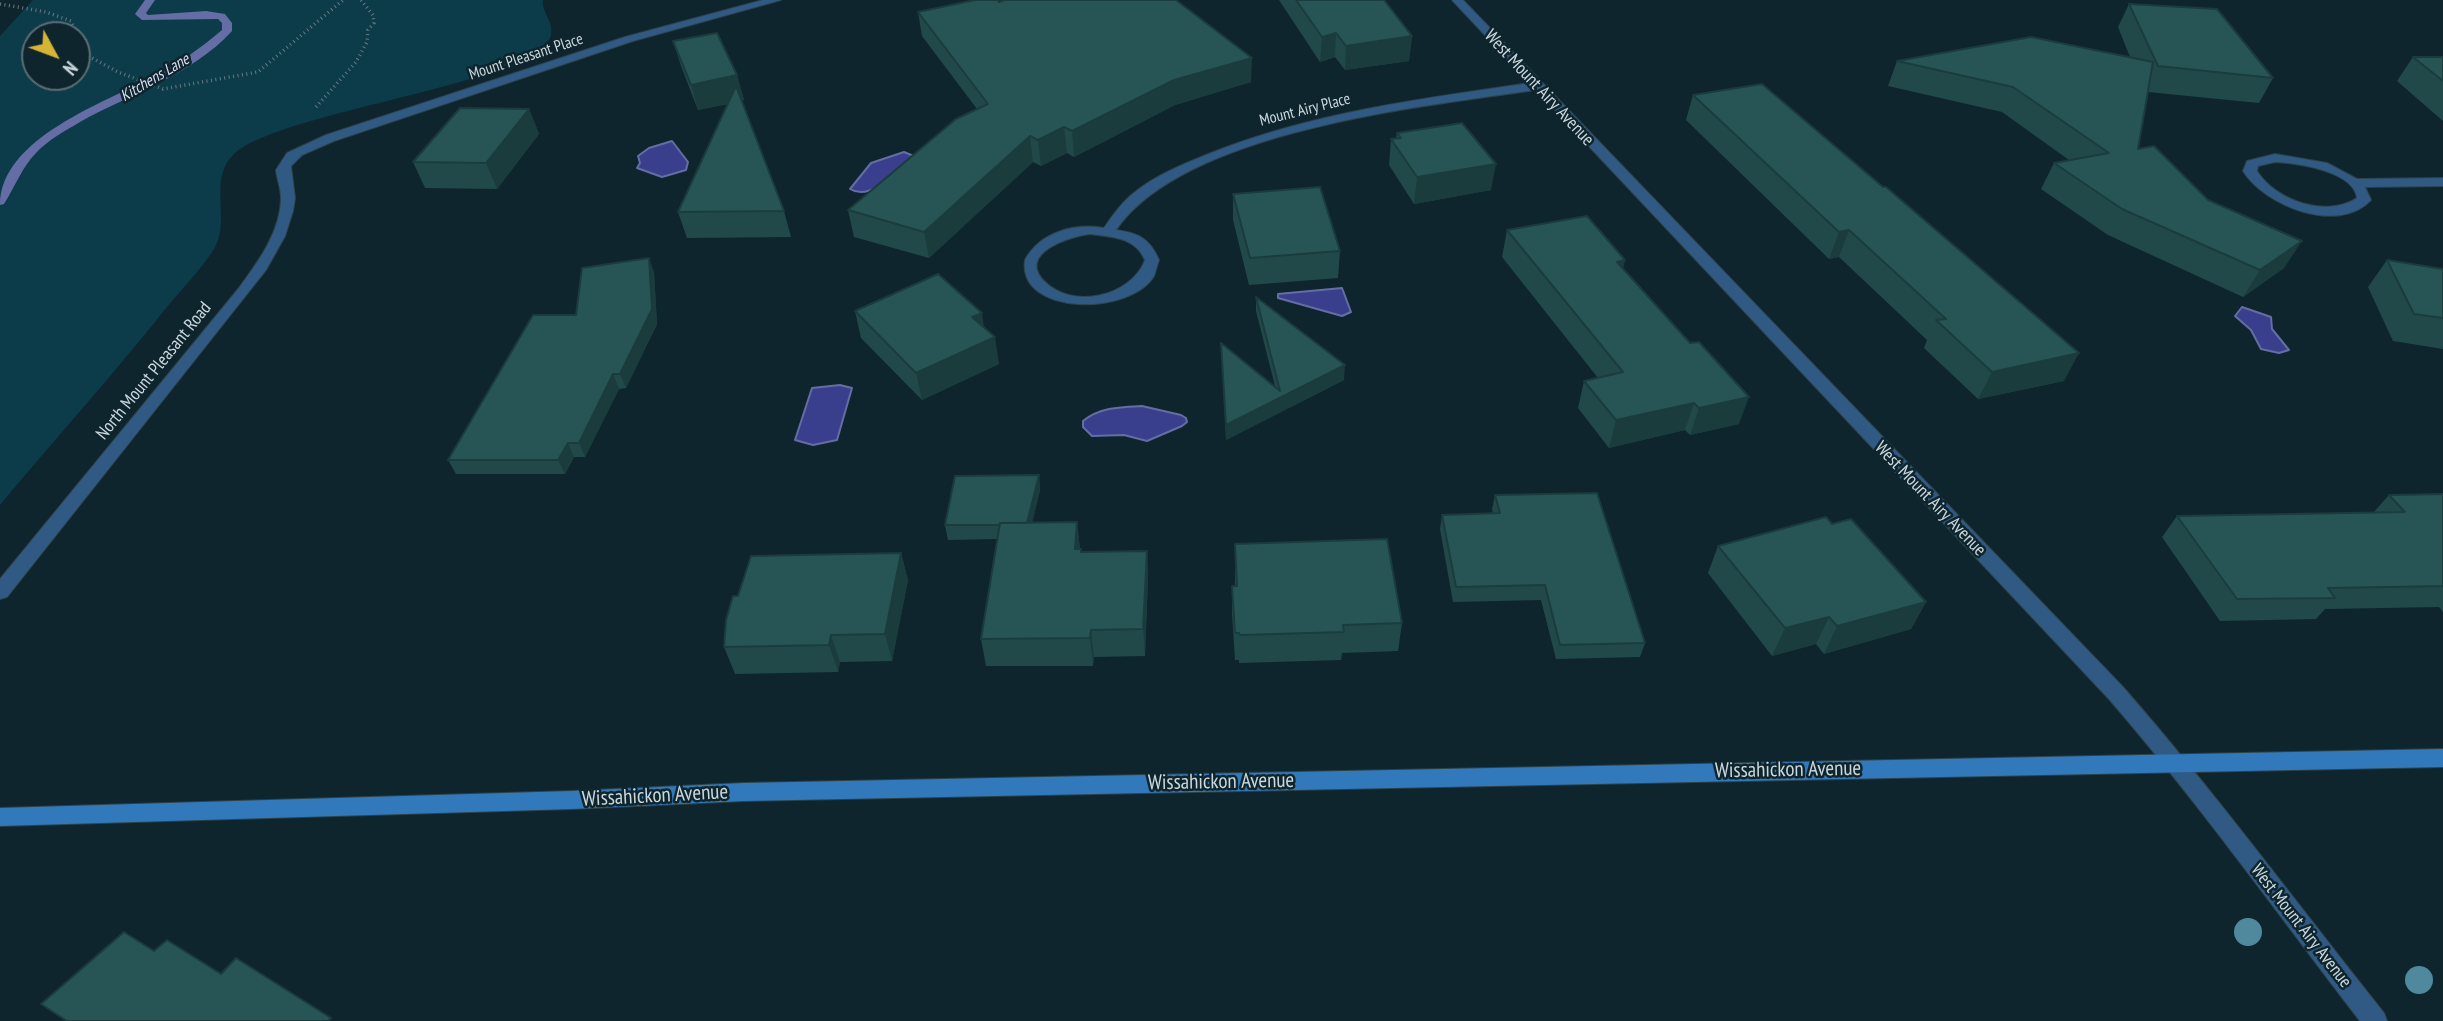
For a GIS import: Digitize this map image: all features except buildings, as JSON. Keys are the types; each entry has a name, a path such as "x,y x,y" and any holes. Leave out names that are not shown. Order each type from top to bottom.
{"street":[{"name":"Mount Pleasant Place","path":"291,158 330,138 629,39 776,0"},
{"name":"West Mount Airy Avenue","path":"1457,0 2116,693 2176,762 2260,875 2375,1021"},
{"name":"Mount Airy Place","path":"1109,230 1125,208 1167,177 1215,155 1273,134 1389,108 1537,86"},
{"name":"North Mount Pleasant Road","path":"0,592 272,252 284,222 288,196 283,177 284,165 291,158"},
{"path":"2356,183 2363,192 2364,200 2358,206 2347,210 2313,209 2276,197 2262,188 2250,171 2252,164 2262,160 2292,158 2328,167 2356,183 2443,182"},
{"path":"1109,230 1142,242 1150,252 1153,263 1149,275 1139,286 1124,294 1083,301 1063,298 1046,291 1035,282 1030,270 1031,259 1040,248 1070,232 1109,230"},
{"name":"Wissahickon Avenue","path":"0,817 572,800 744,792 2443,758"}],"path":[{"path":"0,4 46,12 71,21 83,50 103,65 163,89 258,72 303,31 343,0"},
{"path":"291,158 310,127 317,104 360,58 368,42 368,30 374,23 373,15 361,0"}],"shaded area":[{"path":"33,0 543,0 551,35 536,52 503,68 458,83 302,124 261,138 234,154 222,175 220,234 212,252 0,505 0,36"},
{"path":"672,141 688,162 686,170 662,177 637,168 640,163 638,156 649,148"},
{"path":"904,152 916,157 885,183 867,191 850,189 871,163"},
{"path":"1342,288 1351,312 1342,316 1278,298 1278,294"},
{"path":"2242,307 2271,317 2272,329 2289,350 2279,353 2261,349 2251,330 2235,316"},
{"path":"840,385 852,388 837,440 813,445 795,440 812,388"},
{"path":"1142,406 1181,415 1187,422 1147,441 1124,435 1092,436 1083,427 1083,421 1096,413"}],"waterway":[{"name":"Kitchens Lane","path":"0,201 22,163 39,144 62,128 184,64 227,31 227,23 221,16 206,14 146,18 140,14 150,0"}]}
